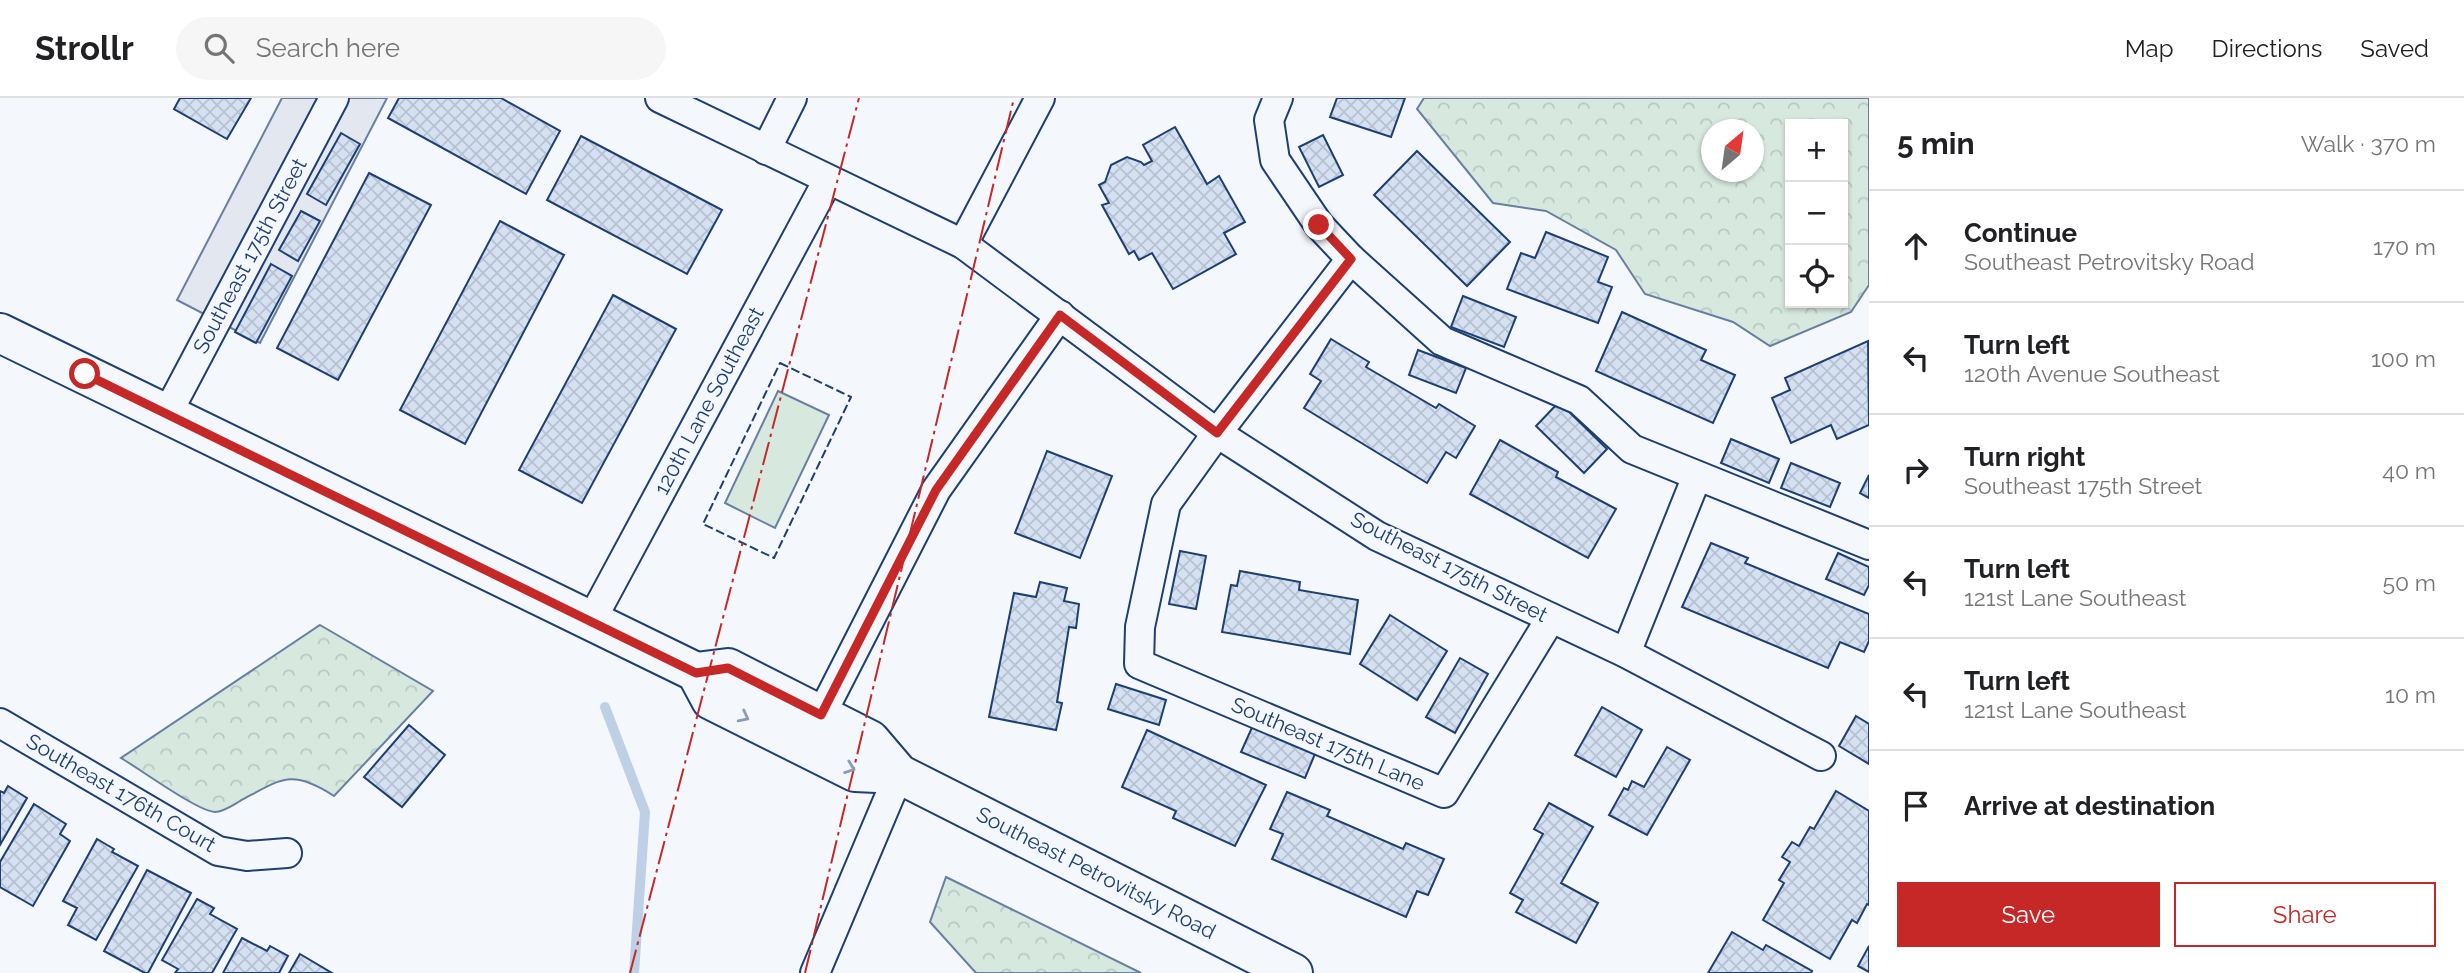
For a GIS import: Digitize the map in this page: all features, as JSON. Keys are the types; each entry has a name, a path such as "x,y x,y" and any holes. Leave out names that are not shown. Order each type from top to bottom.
{"main road":[{"path":"0,333 696,673"},
{"name":"Southeast Petrovitsky Road","path":"899,774 855,772 711,700 696,673 728,668 870,740 899,774 1293,973"}],"street":[{"name":"Southeast 175th Street","path":"167,414 334,98"},
{"path":"660,98 962,244 1040,98"},
{"path":"766,150 792,98"},
{"path":"1278,98 1269,120 1275,160 1319,225 1351,259 1442,341 1579,400 1632,449 1869,545"},
{"name":"120th Lane Southeast","path":"591,621 828,180"},
{"name":"Southeast 175th Street","path":"962,244 1217,433 1377,536 1626,653 1821,756"},
{"path":"1217,433 1351,259"},
{"path":"821,715 936,490 1060,315"},
{"name":"Southeast 175th Lane","path":"1217,433 1166,504 1140,627 1139,664 1444,793 1551,618"},
{"path":"1626,653 1697,476"},
{"name":"Southeast 176th Court","path":"0,723 218,851 247,856 286,853"},
{"path":"815,973 899,774"}],"green space":[{"path":"1424,98 1869,98 1869,285 1851,312 1770,346 1733,322 1645,294 1616,250 1546,211 1493,203 1417,109"},
{"path":"778,391 829,415 775,528 725,503"},
{"path":"320,625 433,691 334,796 307,782 286,780 276,782 228,808 215,812 195,805 121,758"},
{"path":"946,877 1141,973 976,973 930,922"}],"shaded area":[{"path":"282,98 387,98 260,343 177,300"}],"building":[{"path":"180,98 251,98 227,139 174,109"},
{"path":"399,98 501,98 560,131 526,194 388,118"},
{"path":"1337,98 1405,98 1391,137 1330,117"},
{"path":"1175,127 1207,184 1219,176 1245,222 1224,233 1236,254 1173,289 1152,253 1139,260 1134,251 1129,254 1102,205 1109,203 1099,185 1105,182 1111,165 1127,157 1144,165 1152,161 1143,145"},
{"path":"341,133 360,144 326,205 307,194"},
{"path":"1323,135 1343,175 1319,187 1299,147"},
{"path":"581,136 722,210 687,274 547,200"},
{"path":"1417,151 1510,242 1467,286 1374,195"},
{"path":"369,173 431,205 338,380 277,348"},
{"path":"301,211 320,221 298,261 279,250"},
{"path":"500,221 564,255 465,444 400,410"},
{"path":"1546,232 1608,257 1598,282 1612,287 1598,323 1507,289 1521,253 1535,258"},
{"path":"271,264 292,276 256,343 235,332"},
{"path":"613,295 676,329 582,503 519,470"},
{"path":"1463,296 1516,317 1504,347 1451,327"},
{"path":"1622,312 1706,350 1701,360 1735,375 1713,423 1596,371"},
{"path":"1331,339 1369,362 1366,367 1436,408 1439,404 1475,426 1456,458 1446,452 1427,483 1304,408 1321,381 1310,374"},
{"path":"1868,341 1869,425 1837,439 1831,425 1791,443 1772,398 1790,390 1785,378"},
{"path":"1418,350 1466,368 1456,393 1409,375"},
{"path":"1559,402 1607,449 1584,473 1536,426"},
{"path":"1731,439 1779,459 1769,483 1721,463"},
{"path":"1500,440 1558,472 1556,477 1616,509 1588,558 1470,494"},
{"path":"1047,451 1112,476 1080,558 1015,533"},
{"path":"1791,463 1840,483 1830,507 1781,488"},
{"path":"1869,475 1869,498 1860,493"},
{"path":"1711,543 1748,558 1745,563 1869,614 1869,641 1864,652 1840,642 1828,668 1682,607"},
{"path":"1180,551 1206,556 1196,609 1169,604"},
{"path":"1838,553 1869,567 1869,585 1864,595 1826,579"},
{"path":"1240,571 1300,582 1299,590 1358,600 1350,654 1222,632 1231,585 1237,586"},
{"path":"1040,582 1067,588 1064,601 1079,604 1076,628 1069,627 1057,702 1062,703 1056,730 989,717 1014,593 1036,597"},
{"path":"1390,615 1447,651 1417,700 1360,664"},
{"path":"1460,658 1488,674 1455,733 1426,717"},
{"path":"1116,684 1166,700 1159,725 1108,709"},
{"path":"1602,707 1642,730 1616,777 1575,755"},
{"path":"1856,716 1869,724 1869,764 1839,746"},
{"path":"1254,723 1317,749 1305,778 1241,752"},
{"path":"409,725 445,755 402,807 364,777"},
{"path":"1147,730 1266,785 1235,846 1173,818 1176,811 1122,787"},
{"path":"1667,747 1690,760 1647,835 1609,815 1624,788 1628,790 1632,781 1644,787"},
{"path":"8,786 27,798 0,845 0,791 4,793"},
{"path":"1836,791 1869,811 1869,905 1867,904 1857,923 1852,920 1830,959 1763,920 1784,883 1779,880 1790,862 1782,857 1792,842 1799,846 1810,827 1814,829"},
{"path":"1287,792 1330,810 1327,816 1403,849 1406,843 1444,859 1428,895 1417,891 1406,917 1272,859 1283,834 1270,829"},
{"path":"1549,803 1593,827 1561,883 1598,903 1576,943 1516,912 1523,900 1510,893 1543,834 1534,829"},
{"path":"34,804 66,824 60,834 70,841 33,906 0,887 0,862"},
{"path":"97,839 114,849 112,852 138,866 96,940 68,925 77,908 63,901"},
{"path":"147,870 191,893 148,973 145,973 104,951"},
{"path":"197,899 214,908 210,914 237,929 212,973 175,973 178,969 162,960"},
{"path":"1732,932 1763,950 1766,945 1812,971 1811,973 1708,973"},
{"path":"242,938 267,951 270,946 288,956 279,973 223,973"},
{"path":"1869,946 1869,972 1858,966"},
{"path":"300,954 332,973 289,973"}],"waterway":[{"path":"605,707 645,812 634,973"}],"fence":[{"path":"780,363 851,397 774,558 703,524 780,363"}],"power":[{"path":"630,973 859,98"},
{"path":"805,973 1014,98"}],"route":[{"path":"85,374 696,673 728,668 821,715 936,490 1060,315 1217,433 1351,259 1319,225"}]}
